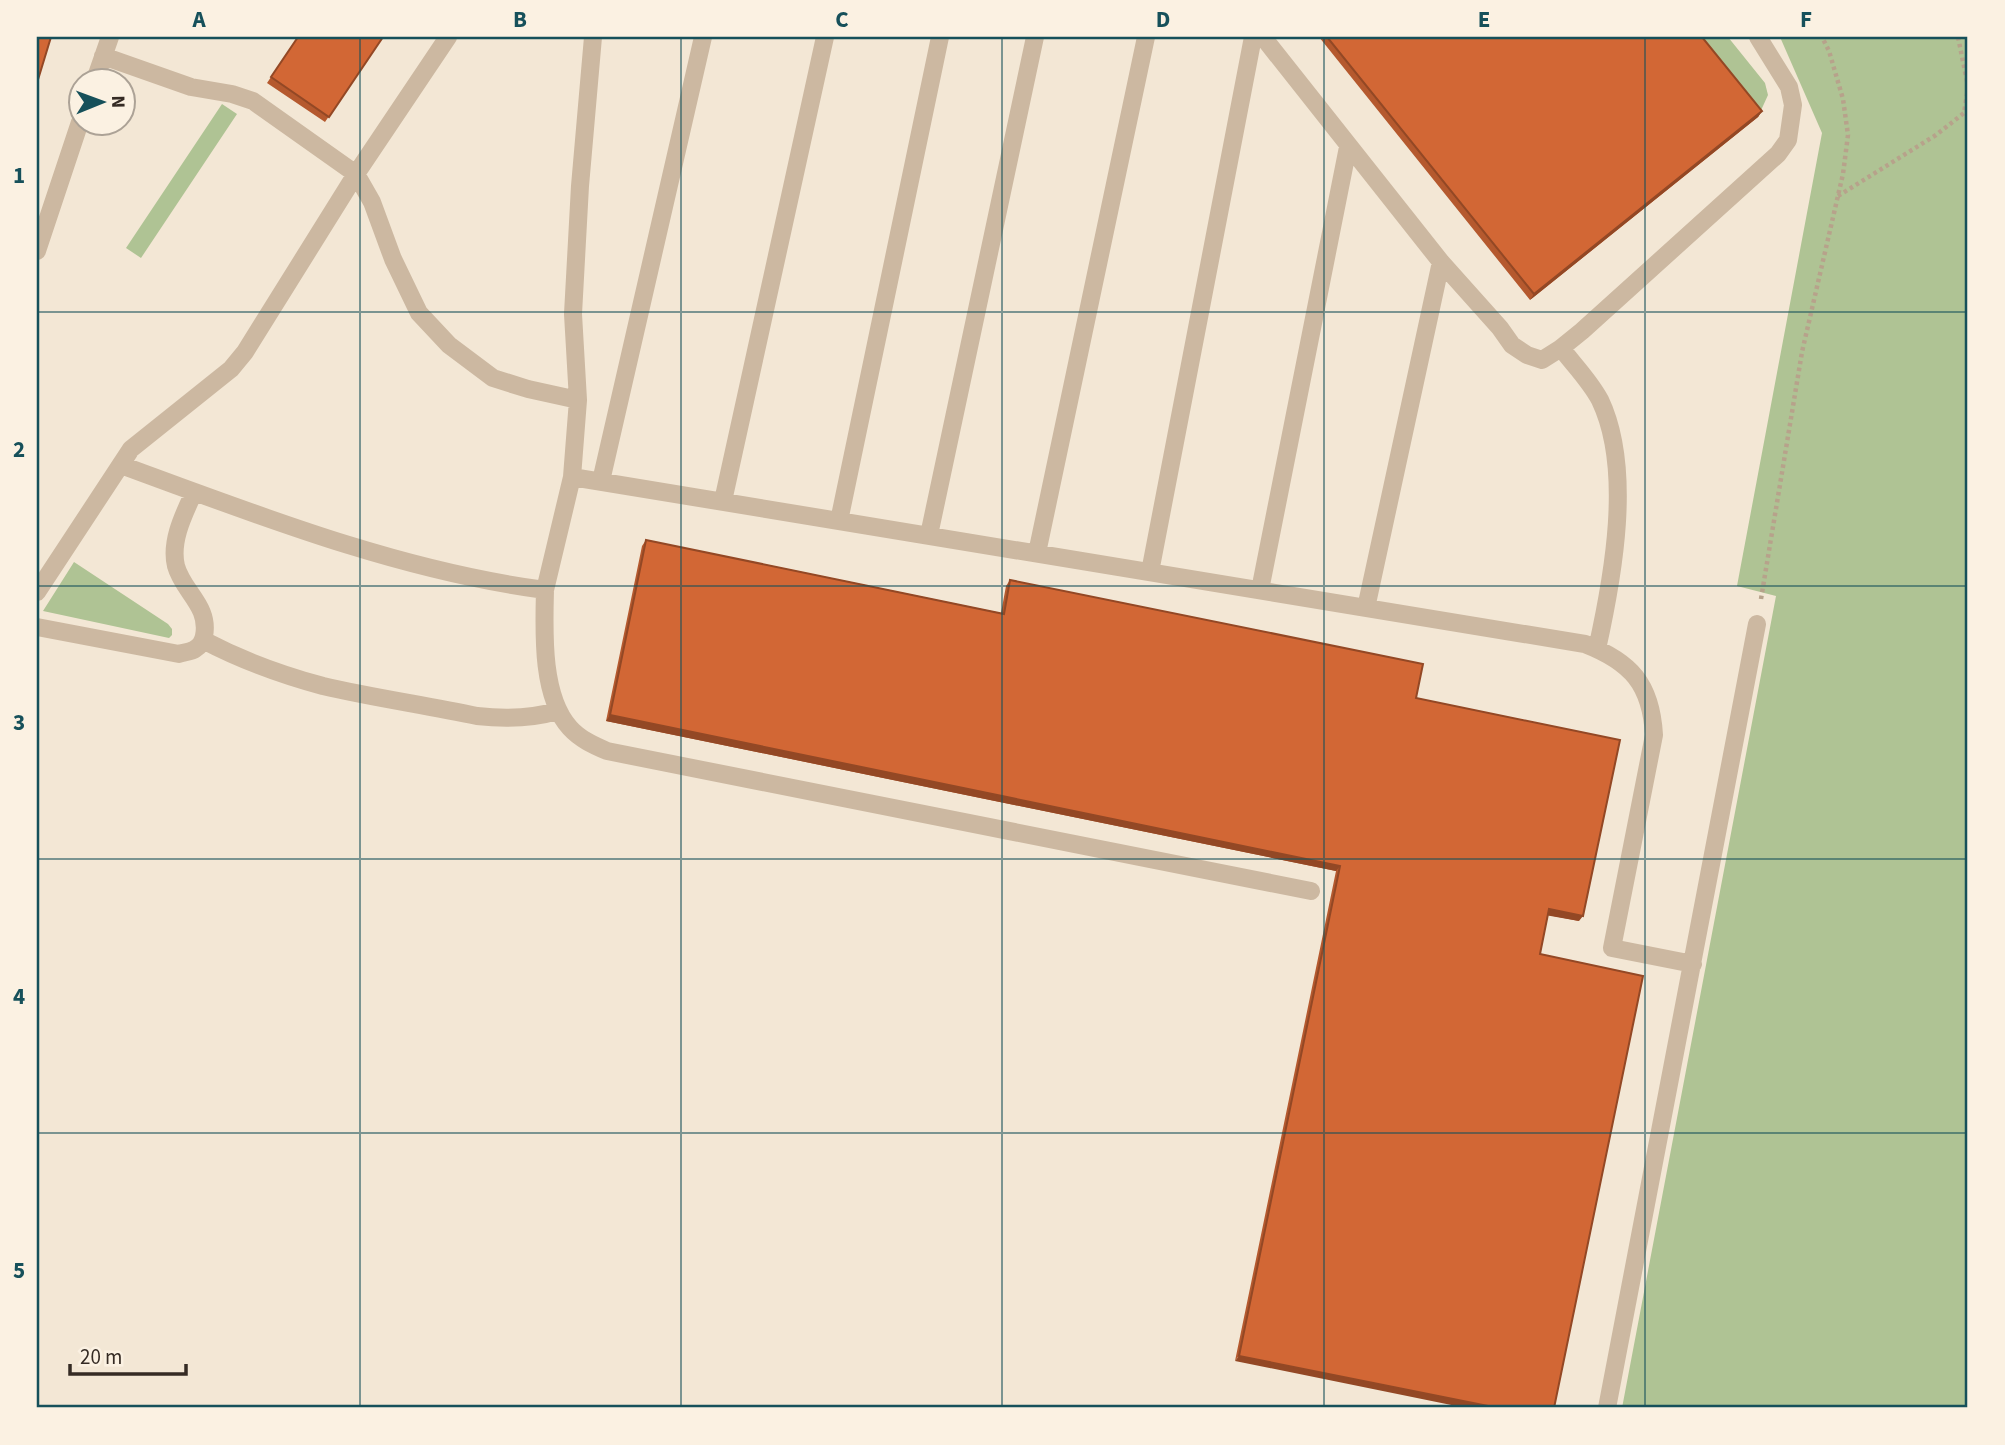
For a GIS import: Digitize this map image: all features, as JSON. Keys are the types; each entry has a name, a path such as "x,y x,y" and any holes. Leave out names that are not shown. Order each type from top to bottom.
{"lane":[{"path":"100,66 110,37"},
{"path":"37,592 131,449 239,361 356,174 449,37"},
{"path":"593,37 580,186 573,314 578,400 572,477 545,590 545,643 550,681 557,711 570,729 587,742 607,751 1311,891"},
{"path":"601,481 704,37"},
{"path":"723,501 825,37"},
{"path":"839,521 940,37"},
{"path":"929,535 1035,37"},
{"path":"1037,553 1146,37"},
{"path":"1150,572 1253,37"},
{"path":"1263,37 1348,147 1512,345 1527,355 1542,360 1561,348 1778,155 1788,140 1793,105 1789,87 1758,37"},
{"path":"103,56 191,87 232,94 253,101 356,174 372,202 393,259 419,313 449,345 493,378 578,400"},
{"path":"37,251 75,136"},
{"path":"1260,590 1348,147"},
{"path":"1366,608 1441,262"},
{"path":"1561,348 1600,400 1610,430 1615,462 1618,497 1613,569 1598,649"},
{"path":"121,465 281,524 388,556 503,585 545,590"},
{"path":"572,477 1584,644 1598,649 1617,659 1631,671 1642,687 1653,715 1654,735 1612,948 1692,964"},
{"path":"37,627 179,654 196,649 203,640 204,616 176,566 175,547 181,520 194,492"},
{"path":"1607,1408 1757,624"},
{"path":"203,640 234,656 323,686 499,719 526,718 557,711"}],"path":[{"path":"1757,624 1802,352 1843,174 1848,135 1843,99 1829,51 1822,37"},
{"path":"1838,197 1936,135 1964,113 1968,87 1958,37"}],"green space":[{"path":"1694,37 1728,37 1765,83 1768,95 1758,117"},
{"path":"1780,37 1968,37 1968,1408 1622,1408 1776,596 1737,586 1822,133"},
{"path":"222,104 237,114 141,258 126,248"},
{"path":"74,562 168,624 172,635 169,638 43,611"}],"building":[{"path":"37,37 51,37 37,83"},
{"path":"298,37 383,37 329,117 271,77"},
{"path":"1327,37 1702,37 1762,111 1534,294"},
{"path":"646,540 1004,614 1010,580 1423,664 1416,698 1620,740 1583,916 1549,909 1540,954 1643,976 1554,1408 1498,1408 1239,1356 1340,866 610,715"}]}
